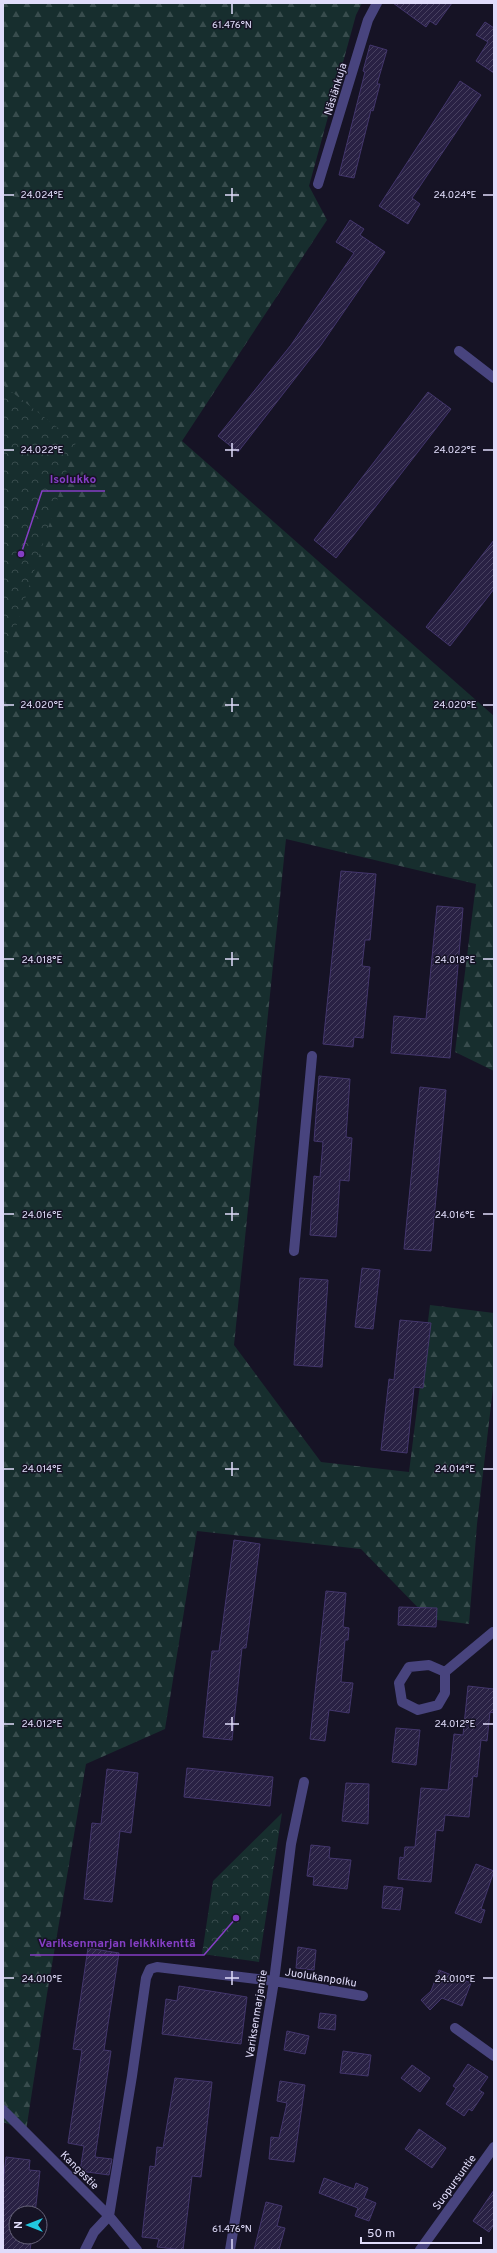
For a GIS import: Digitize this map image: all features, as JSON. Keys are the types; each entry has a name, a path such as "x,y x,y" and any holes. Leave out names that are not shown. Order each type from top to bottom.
{"street":[{"name":"Näsiänkuja","path":"318,184 368,20 377,3"},
{"path":"459,350 494,378"},
{"path":"294,1251 312,1056"},
{"path":"445,1672 429,1665 409,1667 399,1683 402,1702 418,1710 438,1705 445,1693 445,1672 494,1630"},
{"name":"Variksenmarjantie","path":"230,2250 274,1981 291,1844 304,1782"},
{"name":"Juolukanpolku","path":"109,2216 132,2076 146,1978 150,1969 158,1967 274,1981 363,1996"},
{"path":"455,2028 494,2056"},
{"name":"Kangastie","path":"3,2110 109,2216 137,2250"},
{"name":"Suopursuntie","path":"420,2250 494,2147"},
{"path":"85,2250 94,2232 109,2216"}],"green space":[{"path":"3,3 362,3 356,15 309,186 327,220 182,441 494,716 494,1071 455,1052 476,884 286,839 234,1345 321,1462 409,1472 430,1305 494,1313 494,1380 477,1524 469,1624 429,1619 361,1549 197,1531 165,1729 86,1764 47,1994 26,2131 3,2122"},
{"path":"3,385 76,442 3,667"},
{"path":"282,1813 259,1962 202,1954 213,1881"}],"building":[{"path":"393,3 452,3 436,25 430,21 426,27"},
{"path":"485,22 494,28 494,73 476,61 488,42 476,35"},
{"path":"370,45 387,50 377,84 380,84 373,111 371,110 354,178 339,175 365,72 363,71"},
{"path":"460,81 481,95 412,198 420,204 408,224 379,206"},
{"path":"350,220 364,229 360,235 385,252 321,345 238,452 218,436 291,345 354,253 336,242"},
{"path":"428,392 451,409 336,558 314,540"},
{"path":"494,540 494,589 450,646 426,627"},
{"path":"341,871 376,874 370,940 365,940 362,966 370,967 363,1038 354,1037 353,1047 323,1044"},
{"path":"437,906 463,908 450,1058 391,1053 394,1016 426,1019"},
{"path":"319,1076 350,1079 346,1137 352,1138 349,1181 340,1180 336,1237 310,1235 314,1176 320,1177 323,1142 314,1141"},
{"path":"420,1087 446,1090 431,1251 404,1249"},
{"path":"362,1268 380,1270 373,1329 355,1327"},
{"path":"300,1278 328,1280 322,1367 294,1365"},
{"path":"400,1320 431,1323 423,1388 414,1387 407,1453 381,1450 389,1379 394,1380"},
{"path":"234,1540 260,1544 246,1648 242,1648 232,1740 203,1737 212,1651 219,1651"},
{"path":"326,1591 346,1593 343,1627 349,1628 348,1640 345,1640 341,1682 353,1683 349,1713 329,1710 325,1741 310,1739"},
{"path":"399,1607 437,1608 436,1627 398,1625"},
{"path":"468,1686 494,1689 494,1713 490,1712 487,1741 481,1740 477,1777 473,1776 469,1817 445,1815 443,1831 436,1830 431,1882 398,1879 400,1857 404,1858 405,1847 415,1847 421,1788 448,1790 454,1734 463,1735"},
{"path":"396,1728 420,1730 416,1765 392,1762"},
{"path":"187,1768 273,1777 270,1806 184,1797"},
{"path":"107,1769 138,1773 131,1833 120,1831 112,1902 84,1899 92,1823 101,1824"},
{"path":"346,1783 369,1784 368,1824 342,1821"},
{"path":"311,1845 330,1847 329,1858 351,1860 347,1889 313,1885 314,1877 307,1876"},
{"path":"476,1864 494,1871 481,1909 485,1910 481,1923 455,1913"},
{"path":"384,1886 403,1888 400,1910 382,1908"},
{"path":"298,1947 316,1950 314,1970 296,1968"},
{"path":"88,1948 119,1953 104,2050 111,2051 95,2157 112,2159 109,2175 80,2171 84,2146 68,2143 82,2050 73,2049"},
{"path":"439,1970 471,1983 462,2006 442,1998 430,2010 421,2000 431,1991"},
{"path":"179,1986 247,1997 241,2044 162,2034 166,1999 177,2001"},
{"path":"320,2013 336,2015 335,2030 318,2028"},
{"path":"287,2031 309,2036 305,2054 284,2050"},
{"path":"343,2051 371,2055 368,2076 340,2073"},
{"path":"468,2064 488,2077 479,2090 484,2093 472,2111 469,2109 464,2116 446,2104 456,2088 453,2086"},
{"path":"412,2065 430,2078 420,2092 401,2078"},
{"path":"175,2078 212,2082 201,2177 192,2176 183,2250 157,2247 159,2239 142,2237 150,2166 155,2167 157,2147 163,2148"},
{"path":"280,2081 305,2085 294,2162 269,2159 271,2137 279,2138 287,2103 277,2101"},
{"path":"419,2129 446,2148 432,2168 405,2149"},
{"path":"6,2157 30,2160 29,2170 40,2171 36,2205 8,2205 8,2245 31,2245 30,2250 3,2250 3,2183"},
{"path":"324,2178 354,2189 356,2183 368,2188 364,2198 376,2203 369,2221 355,2216 358,2208 319,2193"},
{"path":"494,2190 494,2224 489,2232 473,2221"},
{"path":"266,2202 282,2206 277,2226 285,2228 279,2250 254,2250"}],"place":[{"name":"Isolukko","path":"21,554"},
{"name":"Variksenmarjan leikkikenttä","path":"236,1918"}]}
